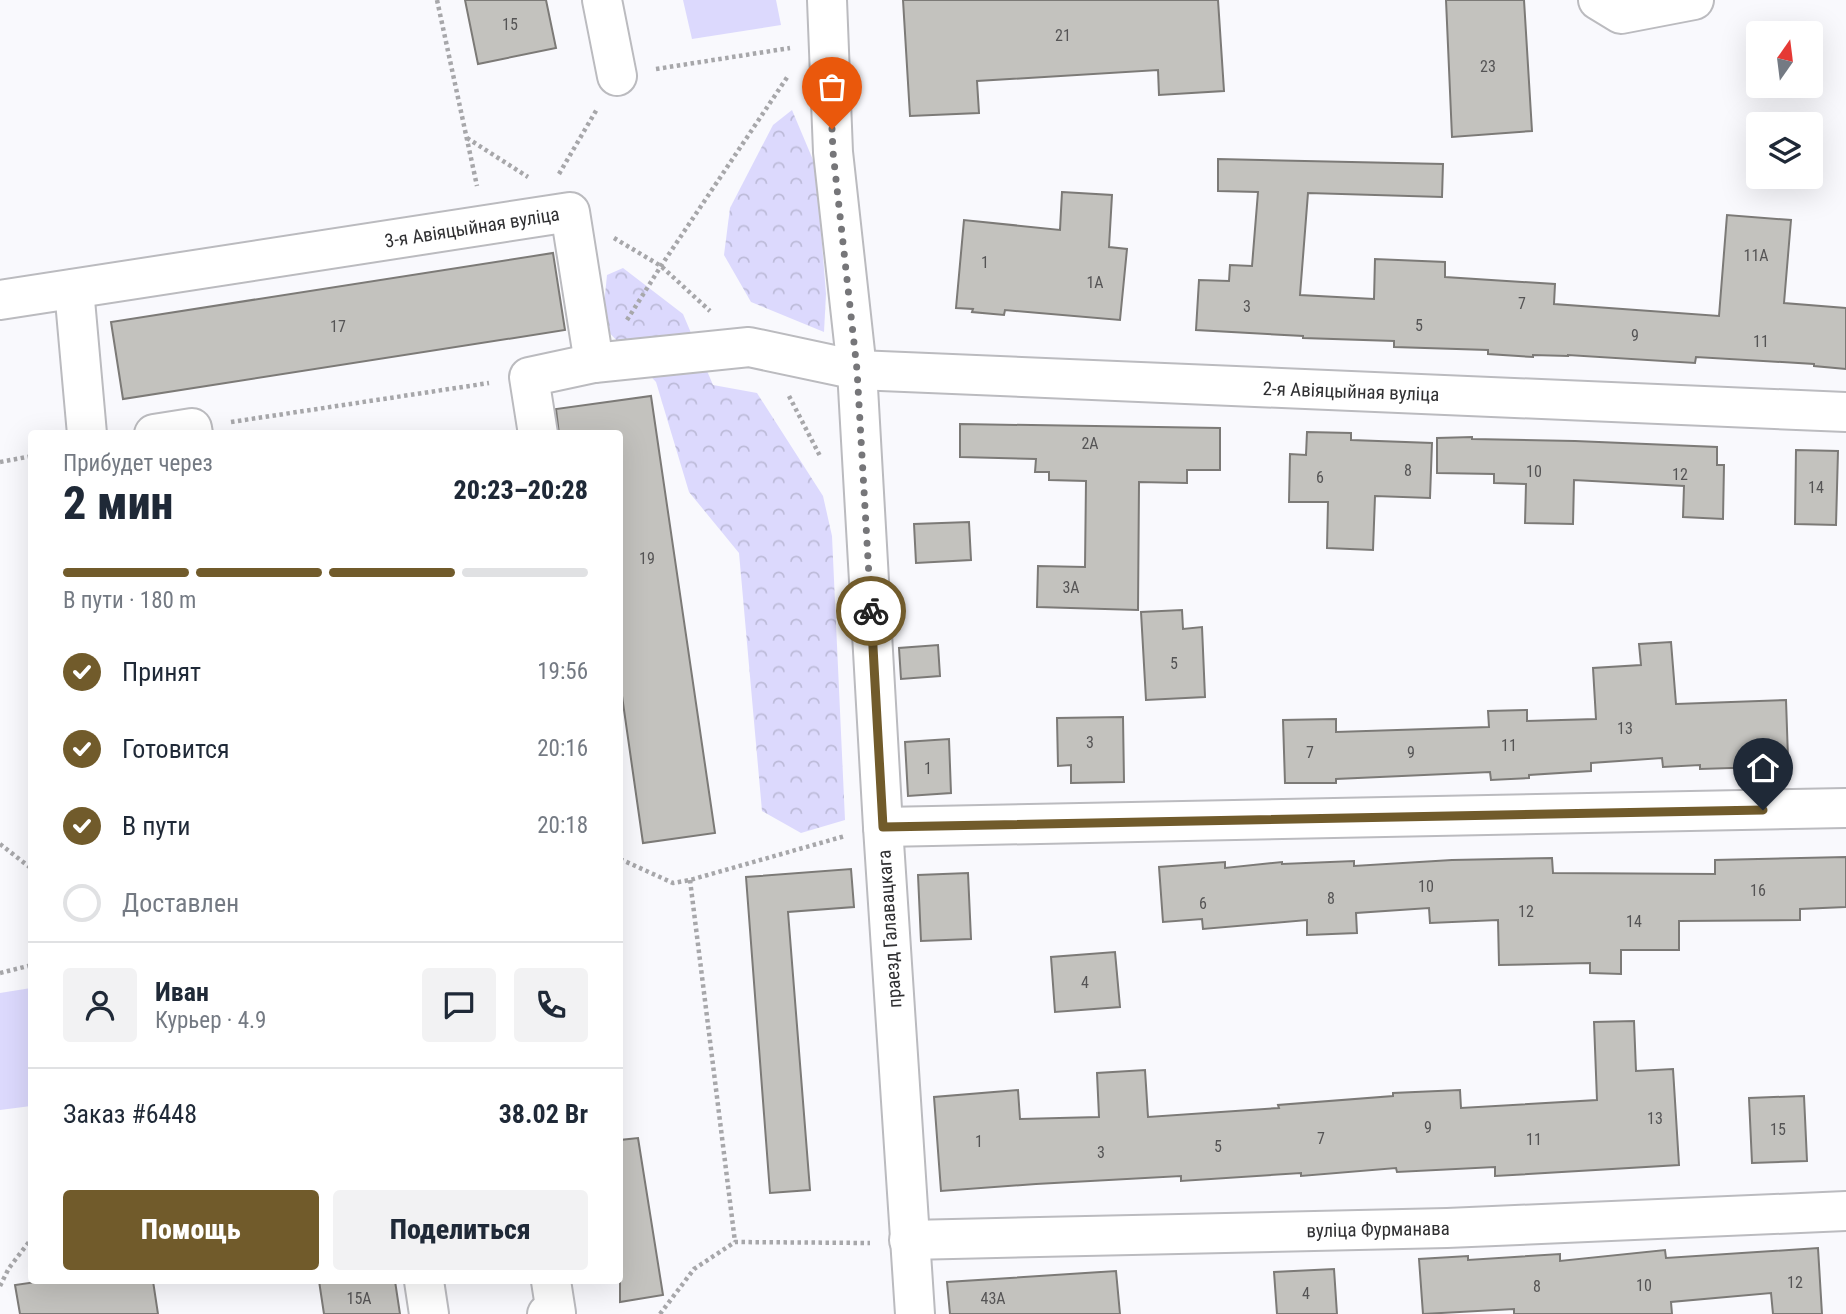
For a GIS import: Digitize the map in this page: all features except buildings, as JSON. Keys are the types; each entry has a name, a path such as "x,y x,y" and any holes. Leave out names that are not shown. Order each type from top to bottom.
{"street":[{"path":"602,0 617,75"},
{"path":"1598,0 1622,14 1694,0"},
{"name":"праезд Галавацкага","path":"827,18 833,152 857,370 915,1314"},
{"name":"3-я Авіяцыйная вуліца","path":"0,300 570,212 598,363"},
{"path":"74,289 87,430"},
{"path":"537,430 529,377 598,363 749,347 857,370"},
{"name":"2-я Авіяцыйная вуліца","path":"857,370 1846,412"},
{"path":"883,827 1846,808"},
{"name":"вуліца Фурманава","path":"909,1240 1447,1228 1846,1211"},
{"path":"424,1284 429,1314"},
{"path":"547,1314 555,1313 551,1284"}],"path":[{"path":"437,0 486,224"},
{"path":"598,363 827,18"},
{"path":"467,138 549,190 570,212 661,266 749,347"},
{"path":"199,430 529,377"},
{"path":"788,395 824,465"},
{"path":"0,462 28,457"},
{"path":"623,860 673,883 883,827"},
{"path":"0,844 28,866"},
{"path":"690,880 735,1242"},
{"path":"0,973 28,966"},
{"path":"660,1314 694,1269 735,1242 901,1243 909,1240"},
{"path":"0,1286 9,1268 28,1243"}],"green space":[{"path":"683,0 776,0 781,25 692,39"},
{"path":"792,110 816,167 826,294 824,332 751,302 724,255 730,208 773,125"},
{"path":"623,268 683,314 713,385 757,393 823,496 832,536 845,820 801,833 762,811 739,553 689,492 656,382 602,325 607,275"},
{"path":"28,988 28,1106 0,1110 0,993"}],"way so far":[{"path":"832,129 857,370 871,611"}],"route":[{"path":"871,611 883,827 1763,810"}]}
